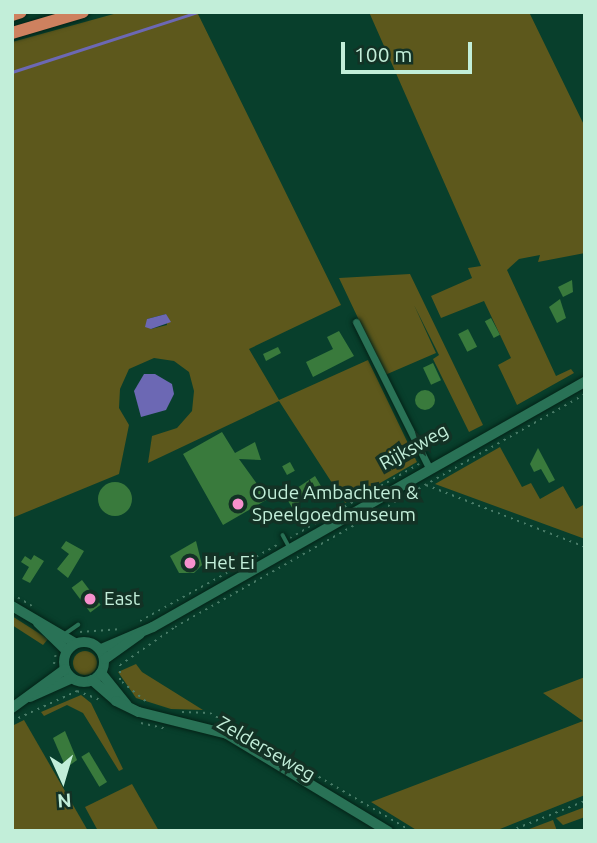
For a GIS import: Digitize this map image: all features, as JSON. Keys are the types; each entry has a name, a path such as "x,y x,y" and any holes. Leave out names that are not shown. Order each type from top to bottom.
{"highway":[{"path":"12,15 21,12"},
{"path":"12,33 83,12"}],"main road":[{"name":"Rijksweg","path":"103,654 139,628 286,542 418,477 427,466 585,382"},
{"path":"12,606 75,643 92,643 103,654 101,673 92,680 72,678 29,697"},
{"path":"38,623 67,651"},
{"path":"72,678 65,668 67,651 75,643"},
{"path":"12,708 65,668"},
{"name":"Zelderseweg","path":"101,673 127,705"},
{"name":"Zelderseweg","path":"92,680 127,705 159,719 217,729 388,831"}],"street":[{"path":"356,321 427,466"}],"lane":[{"path":"64,635 78,625"}],"path":[{"name":"Rijksweg","path":"139,628 286,542 585,394"},
{"name":"Rijksweg","path":"126,660 418,477 427,466"},
{"path":"418,477 585,547"},
{"path":"113,632 126,628"},
{"path":"12,721 61,698"},
{"path":"138,722 168,729"},
{"path":"510,831 585,801"}],"shaded area":[{"path":"121,12 197,12 341,305 249,349 279,400 368,360 417,462 345,503 279,401 148,463 152,436 177,428 192,411 194,391 189,372 174,361 154,358 129,369 120,389 119,408 129,425 119,474 12,518 12,42","holes":["166,314 167,325 151,329 147,319"]},
{"path":"369,12 529,12 585,127 585,253 538,262 540,255 519,259 507,270 556,376 571,369 574,373 517,405 498,365 511,358 484,301 441,318 431,296 472,278 468,268 481,266"},
{"path":"410,274 483,425 469,432 433,359 439,355 414,305 436,353 385,375 339,278"},
{"path":"166,314 171,322 151,329 145,327 147,319"},
{"path":"144,374 155,374 172,384 174,394 166,410 141,417 134,391"},
{"path":"500,447 522,487 531,483 540,499 563,486 576,509 585,504 585,539 435,484"},
{"path":"12,616 48,639 43,645 12,625"},
{"path":"80,651 90,651 97,658 97,668 90,675 80,675 73,668 73,658"},
{"path":"136,664 142,672 203,710 171,709 136,698 118,672"},
{"path":"585,677 585,795 495,831 418,831 371,802 583,721 543,693"},
{"path":"81,695 91,703 123,769 119,771 83,713 67,705 44,716 41,712"},
{"path":"24,720 88,831 12,831 12,726"},
{"path":"132,784 159,831 98,831 85,807"},
{"path":"585,807 585,817 563,825 556,818"},
{"path":"553,820 557,831 524,831"}],"building":[{"path":"572,280 573,292 563,297 558,287"},
{"path":"560,299 566,318 557,323 549,307"},
{"path":"491,318 500,335 494,338 485,321"},
{"path":"468,329 477,347 467,352 458,334"},
{"path":"339,331 354,356 313,377 306,362 333,349 327,337"},
{"path":"278,347 281,353 266,361 263,354"},
{"path":"433,363 441,380 431,385 423,368"},
{"path":"425,390 432,393 435,400 432,407 425,410 418,407 415,400 418,393"},
{"path":"222,432 235,453 255,442 261,460 239,459 268,499 223,525 183,454"},
{"path":"538,448 555,480 549,483 541,469 534,472 530,464"},
{"path":"290,462 295,471 287,475 282,466"},
{"path":"315,476 324,491 314,497 311,492 293,509 285,496"},
{"path":"115,482 127,487 132,499 127,511 115,516 103,511 98,499 103,487"},
{"path":"66,541 84,551 68,578 57,569 69,554 61,548"},
{"path":"196,541 202,565 194,573 179,573 170,556"},
{"path":"34,555 44,561 30,583 22,579 29,567 21,562 25,556 31,560"},
{"path":"82,580 101,605 90,613 72,588"},
{"path":"65,731 77,760 66,768 53,738"},
{"path":"89,752 107,782 99,787 81,757"}],"waterway":[{"path":"12,72 198,12"}],"place":[{"name":"Oude Ambachten & Speelgoedmuseum","path":"238,504"},
{"name":"Het Ei","path":"190,563"},
{"name":"East","path":"90,599"}]}
